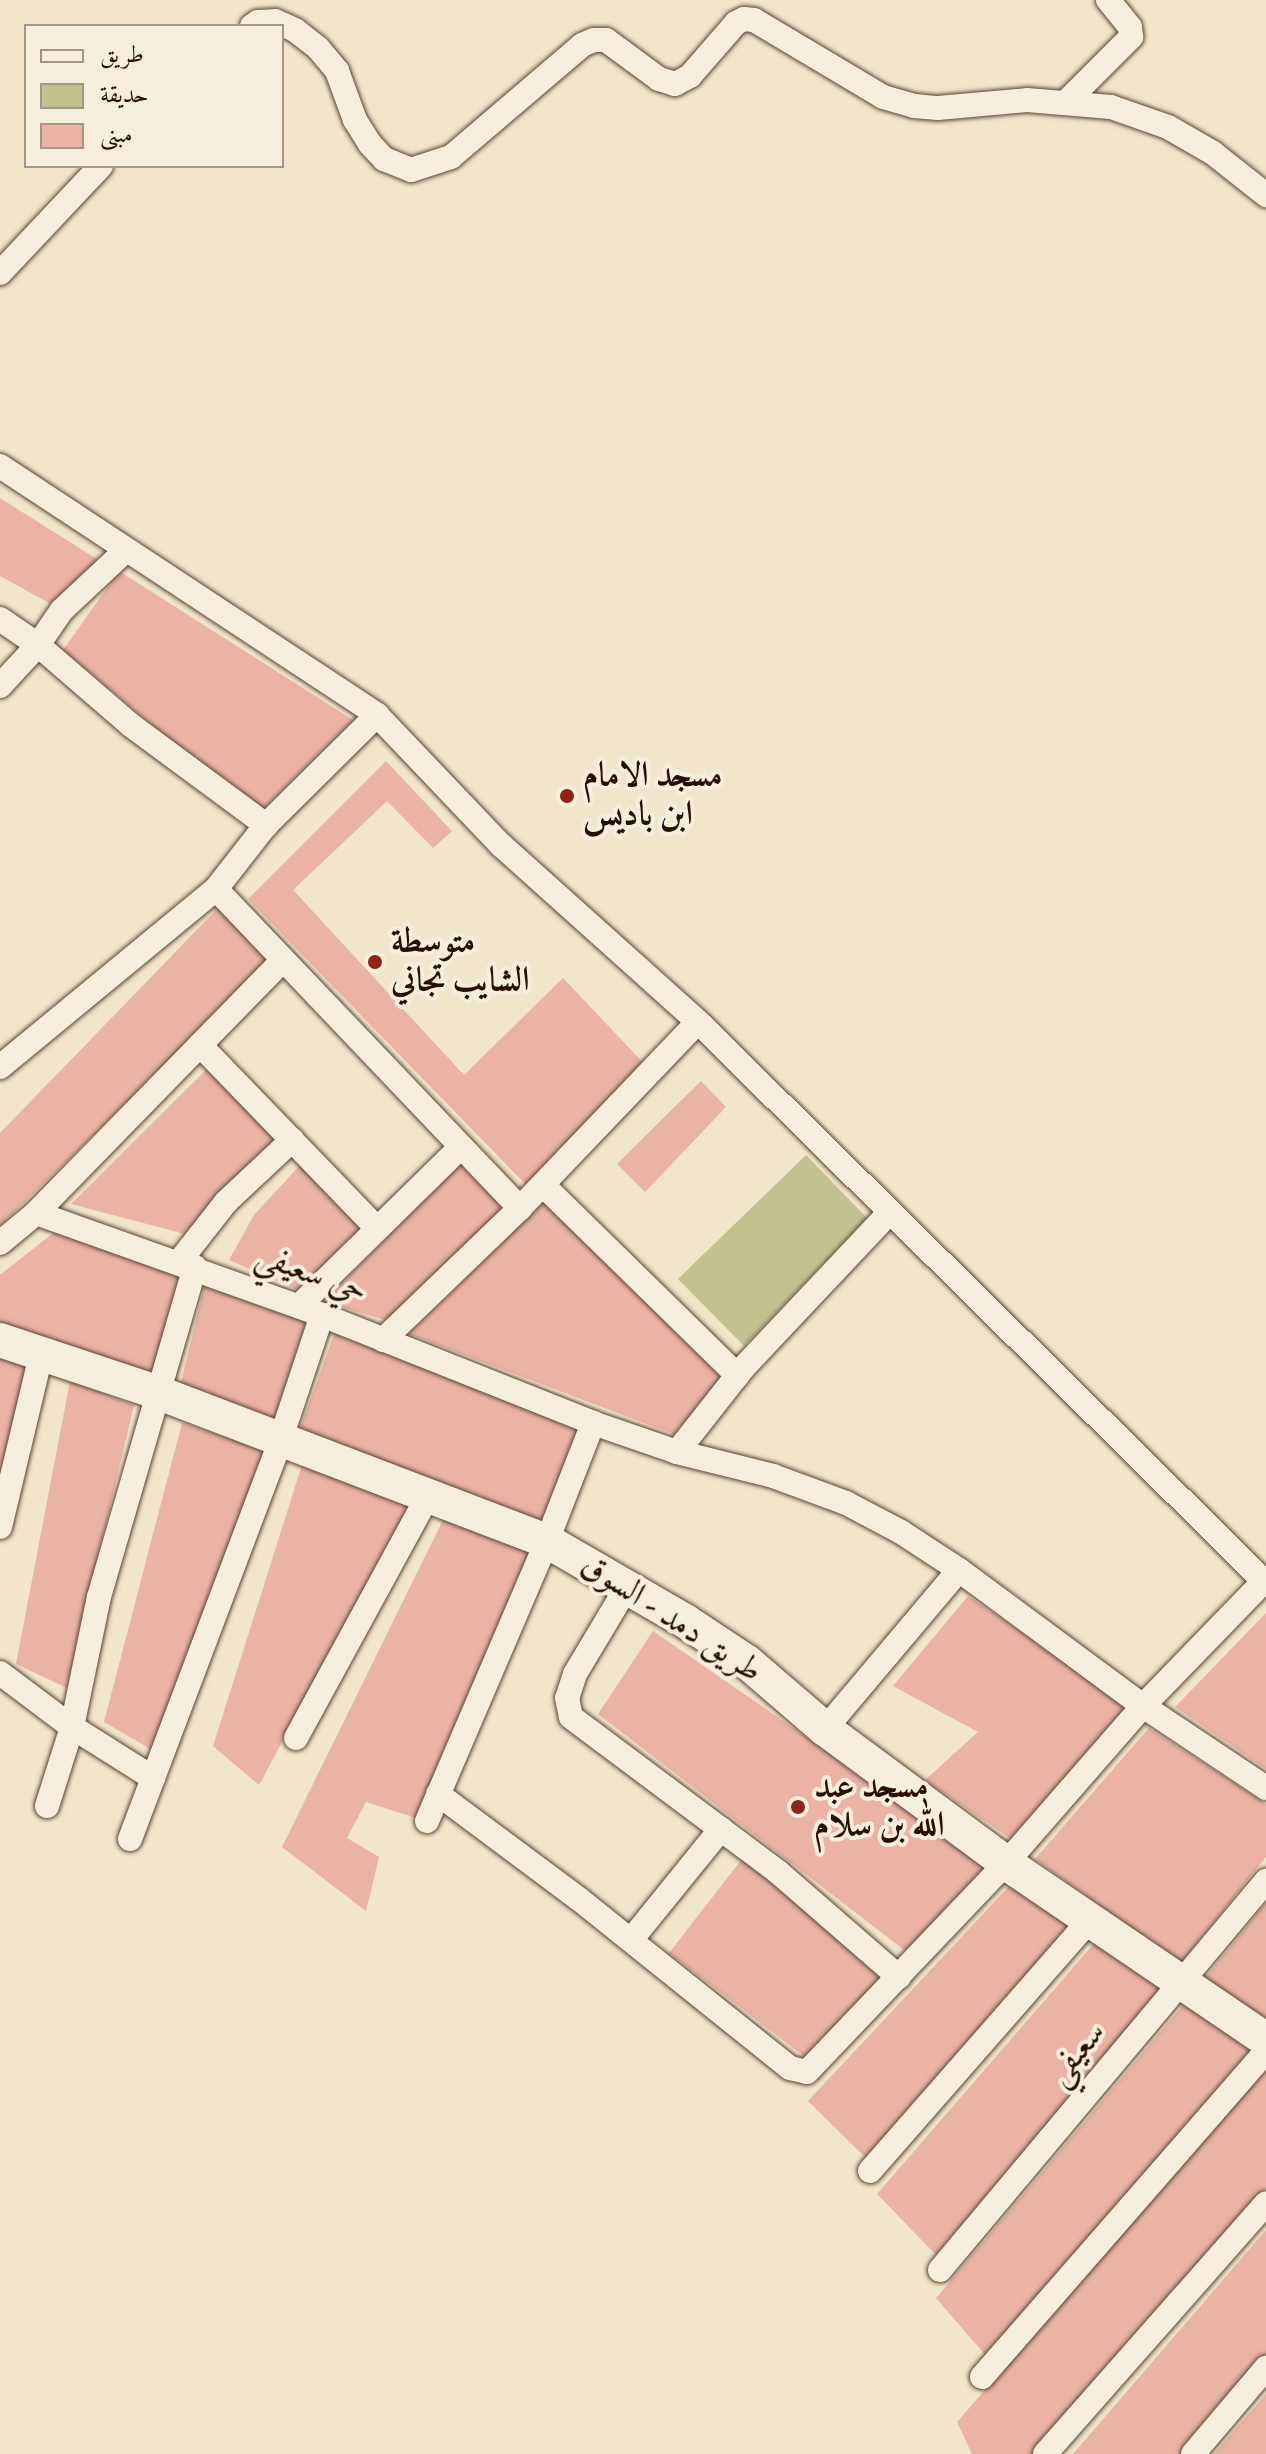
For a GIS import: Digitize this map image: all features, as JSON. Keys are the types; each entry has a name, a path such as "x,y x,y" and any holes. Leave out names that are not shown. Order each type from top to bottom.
{"main road":[{"name":"طريق دمد - السوق","path":"0,1340 159,1393 427,1498 547,1541 747,1662 825,1729 1006,1863 1266,2040"}],"street":[{"path":"1067,101 1131,37 1130,27 1108,0"},
{"path":"284,25 318,48 337,71 355,120 370,144 384,159 411,170 451,157 582,45 606,40 659,79 675,84 690,76 736,23 744,19 754,20 883,97 914,106 938,108 1027,100 1111,107 1168,127 1213,153 1266,195"},
{"path":"255,24 275,21 282,24"},
{"path":"0,273 99,168"},
{"path":"0,466 377,715 501,845 698,1022 1265,1582 1143,1706 1006,1863 814,2067 799,2072 438,1794"},
{"path":"0,686 38,645 62,610 125,551"},
{"path":"0,619 38,645 132,726 266,825"},
{"path":"0,1067 216,889 266,825 377,715"},
{"path":"216,889 520,1208"},
{"path":"0,1243 36,1213 282,961"},
{"name":"حي سعيفي","path":"36,1213 187,1264 383,1340 543,1185 698,1022"},
{"path":"200,1045 376,1227"},
{"path":"47,1806 72,1727 99,1597 159,1393 187,1264 226,1202 292,1140"},
{"path":"299,1306 376,1227 461,1147"},
{"path":"543,1185 737,1375"},
{"path":"677,1452 737,1375 889,1213"},
{"path":"130,1839 280,1441 322,1315"},
{"path":"383,1340 593,1423 677,1452 773,1476 846,1503 901,1532 959,1570 1143,1706 1266,1788"},
{"path":"0,1527 41,1355"},
{"path":"427,1821 547,1541 593,1423"},
{"path":"296,1738 427,1498"},
{"path":"825,1729 959,1570"},
{"path":"627,1587 575,1674 567,1710 579,1725 778,1872 899,1977"},
{"path":"0,1673 72,1727 153,1778"},
{"path":"631,1940 721,1829"},
{"name":"سعيفي","path":"940,2270 1266,1881"},
{"path":"870,2171 1090,1920"},
{"path":"982,2377 1266,2051"},
{"path":"1045,2454 1266,2203"},
{"path":"1193,2454 1266,2368"}],"green space":[{"path":"806,1155 867,1218 744,1346 678,1279"}],"building":[{"path":"0,498 103,563 62,610 0,576"},
{"path":"119,571 353,720 258,814 63,650"},
{"path":"386,761 452,831 433,848 387,801 293,890 464,1075 563,978 651,1071 534,1193 248,899"},
{"path":"220,906 277,955 0,1226 0,1133"},
{"path":"209,1067 280,1140 185,1234 71,1204"},
{"path":"701,1081 726,1107 645,1192 617,1164"},
{"path":"461,1162 506,1208 389,1321 324,1302"},
{"path":"302,1163 365,1228 301,1291 229,1260 254,1215"},
{"path":"545,1201 725,1378 676,1435 409,1334"},
{"path":"57,1230 184,1275 150,1380 0,1326 0,1275"},
{"path":"205,1283 310,1321 272,1427 179,1391"},
{"path":"335,1332 579,1427 546,1523 298,1434"},
{"path":"0,1358 28,1368 0,1485"},
{"path":"70,1381 134,1405 67,1688 16,1664"},
{"path":"182,1423 265,1450 152,1750 104,1722"},
{"path":"302,1465 409,1505 259,1785 213,1746"},
{"path":"445,1516 532,1548 416,1818 366,1802 347,1838 379,1857 366,1911 282,1847"},
{"path":"968,1596 1134,1708 1017,1843 925,1780 978,1732 893,1686"},
{"path":"1266,1613 1266,1769 1175,1707"},
{"path":"653,1631 990,1864 908,1953 598,1714"},
{"path":"1149,1728 1266,1804 1266,1857 1181,1963 1035,1859"},
{"path":"742,1859 883,1974 809,2060 669,1953"},
{"path":"1013,1882 1072,1926 866,2158 808,2101"},
{"path":"1266,1903 1266,2019 1205,1978"},
{"path":"1097,1940 1163,1987 939,2258 877,2194"},
{"path":"1185,2003 1252,2048 987,2357 936,2298"},
{"path":"1266,2068 1266,2189 1032,2454 972,2454 957,2422"},
{"path":"1266,2230 1266,2355 1181,2454 1073,2454"},
{"path":"1266,2394 1266,2454 1214,2454"}],"place":[{"name":"مسجد الامام ابن باديس","path":"567,796"},
{"name":"متوسطة الشايب تجاني","path":"375,962"},
{"name":"مسجد عبد الله بن سلام","path":"798,1807"}]}
